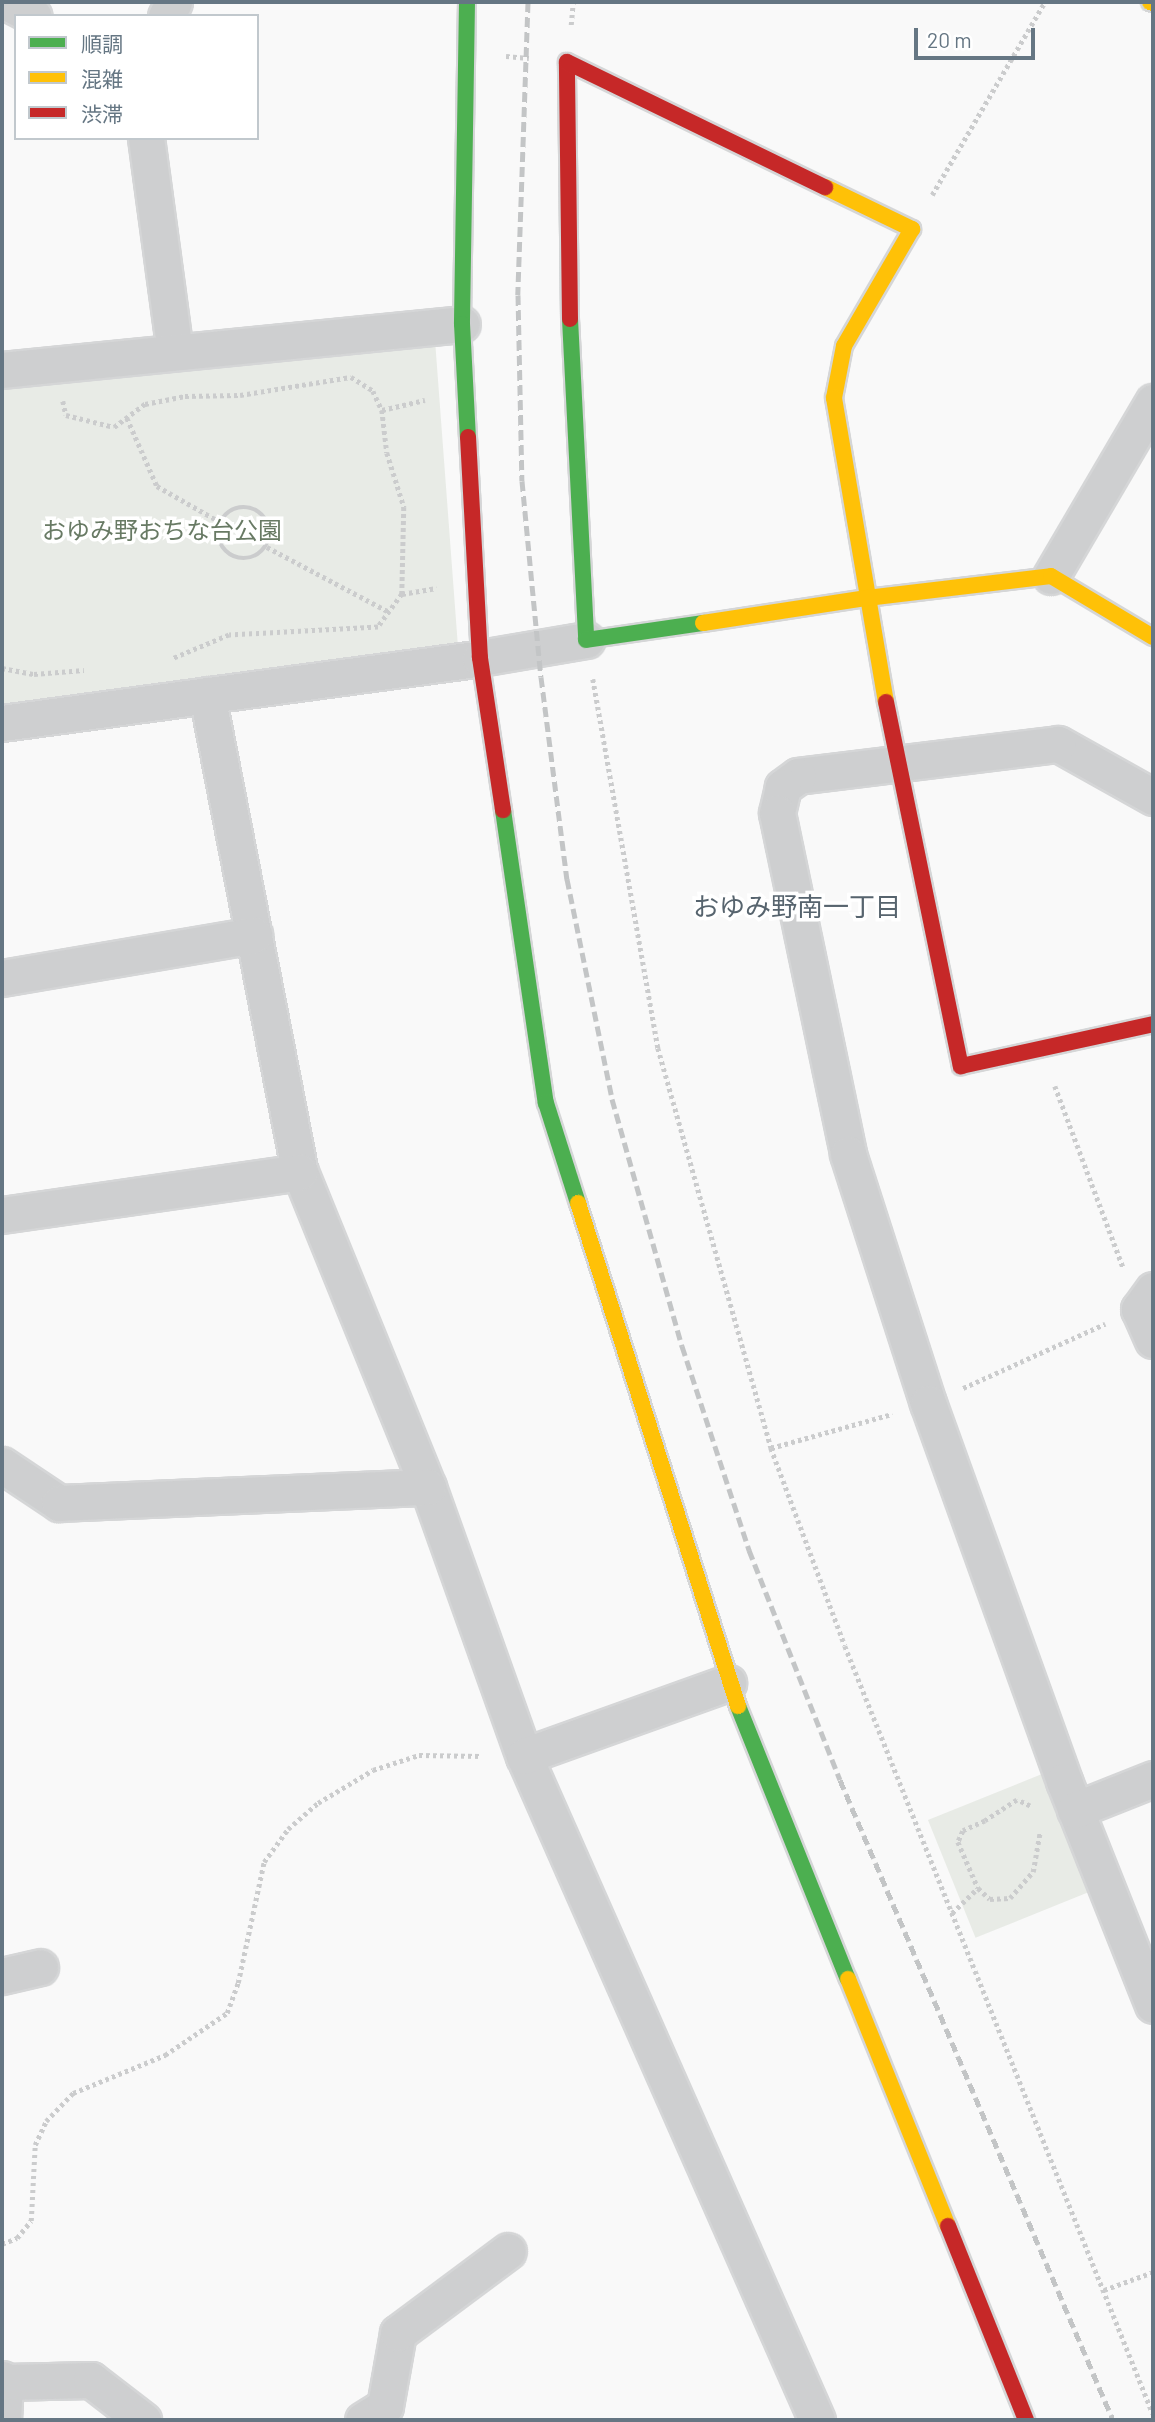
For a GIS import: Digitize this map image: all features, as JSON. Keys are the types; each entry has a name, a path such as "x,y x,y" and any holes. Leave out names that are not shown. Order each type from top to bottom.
{"street":[{"path":"6,2 30,14"},
{"path":"462,4 462,324 480,658 546,1103 728,1683 1026,2420"},
{"path":"586,640 570,358 567,62 912,229 844,346 834,398 897,765 961,1066 1153,1024"},
{"path":"146,140 175,352"},
{"path":"2,370 462,324"},
{"path":"1051,576 1153,402"},
{"path":"2,723 480,658 867,598 1051,576 1153,637"},
{"path":"207,695 300,1172 428,1487 524,1756 817,2420"},
{"path":"1153,797 1058,744 798,776 783,787 777,813 848,1154 928,1403 1070,1796 1153,2005"},
{"path":"2,978 254,935"},
{"path":"2,1215 300,1172"},
{"path":"1146,1300 1153,1340"},
{"path":"2,1465 59,1503 428,1487"},
{"path":"524,1756 728,1683"},
{"path":"1070,1796 1153,1779"},
{"path":"2,1976 40,1967"},
{"path":"363,2420 385,2406 398,2333 508,2251"},
{"path":"3,2420 3,2380 91,2380 143,2420"}],"path":[{"path":"912,229 1045,2"},
{"path":"56,364 66,415 114,427 145,404 185,396 240,395 352,377 373,391 382,410 387,453 404,507 402,593 378,627 229,635 170,659"},
{"path":"127,418 157,486 220,522"},
{"path":"235,508 255,509 270,525 271,536 267,547 259,555 246,559 233,557 223,547 218,535 220,522 235,508"},
{"path":"267,547 389,612"},
{"path":"586,640 658,1048 771,1448 845,1646 1153,2414"},
{"path":"2,668 34,674 89,670"},
{"path":"771,1448 928,1403 1146,1300 1041,1049"},
{"path":"2,2244 17,2238 31,2221 35,2145 46,2121 73,2093 165,2055 226,2013 238,1983 264,1862 288,1829 318,1803 373,1770 419,1755 524,1756"},
{"path":"1038,1825 1041,1835 1032,1872 1010,1898 990,1899 978,1888 958,1842 962,1831 985,1821 1017,1800 1030,1806 1070,1796"},
{"path":"1030,1806 1034,1815"},
{"path":"952,1913 978,1888"},
{"path":"1104,2290 1153,2272"}],"green space":[{"name":"おゆみ野おちな台公園","path":"435,340 458,647 2,712 4,388"},
{"path":"1042,1774 1090,1892 976,1938 928,1820"}],"railway":[{"path":"528,2 518,295 522,481 541,677 567,879 612,1099 682,1346 749,1550 840,1780 1113,2420"}],"traffic: fast":[{"path":"467,2 462,324 468,437"},
{"path":"570,319 586,640 703,623"},
{"path":"503,810 546,1103 578,1203"},
{"path":"738,1706 848,1979"}],"traffic: slow":[{"path":"825,187 912,229 844,346 834,398 886,702"},
{"path":"703,623 867,598 1051,576 1153,637"},
{"path":"578,1203 738,1706"},
{"path":"848,1979 948,2226"}],"traffic: jam":[{"path":"570,319 567,62 825,187"},
{"path":"468,437 480,658 503,810"},
{"path":"886,702 961,1066 1153,1024"},
{"path":"948,2226 1026,2420"}],"district":[{"name":"おゆみ野南一丁目","path":"797,906"}]}
